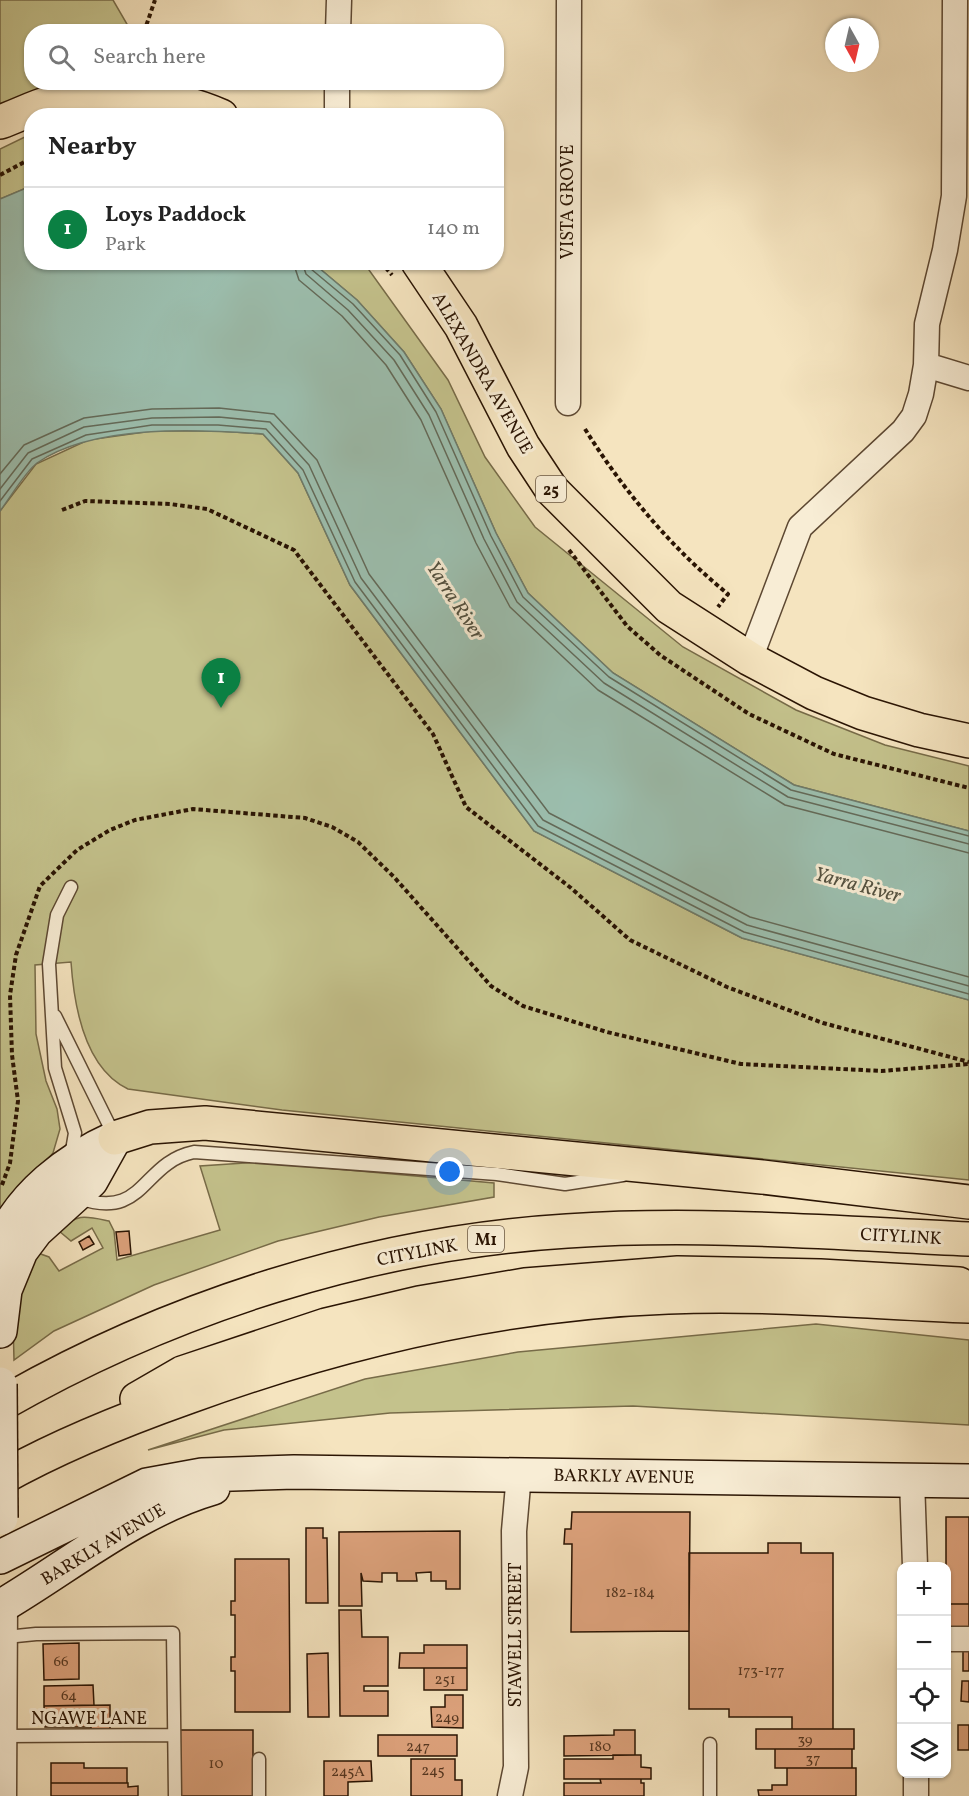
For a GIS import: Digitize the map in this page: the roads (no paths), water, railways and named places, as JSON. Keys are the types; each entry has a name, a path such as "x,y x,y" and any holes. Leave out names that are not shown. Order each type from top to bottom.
{"main road":[{"path":"37,108 53,102 96,96 137,95 205,108"},
{"path":"0,122 24,113"},
{"name":"ALEXANDRA AVENUE","path":"423,270 461,326 524,446 552,490 669,607 750,659 814,693 863,713 919,730 969,741"},
{"path":"0,1325 10,1273 13,1221 39,1190 63,1167 115,1138 150,1127 205,1123 649,1165 969,1202"},
{"path":"13,1221 76,1197 95,1176 115,1138"},
{"path":"39,1190 53,1190 76,1197"},
{"name":"CITYLINK","path":"0,1405 89,1359 197,1312 314,1275 446,1245 566,1231 627,1228 747,1228 969,1239"},
{"path":"0,1479 182,1373 250,1348 326,1325 419,1303 525,1285 678,1273 820,1276 969,1285"},
{"path":"48,1452 148,1411 302,1359 391,1336 502,1313 668,1297 750,1297 969,1306"},
{"path":"0,1384 4,1616"},
{"name":"BARKLY AVENUE","path":"4,1616 123,1528 171,1503 225,1485 279,1472"},
{"name":"BARKLY AVENUE","path":"2,1556 147,1485 202,1475 279,1472 969,1480"}],"street":[{"path":"338,24 339,0"},
{"name":"VISTA GROVE","path":"568,403 569,0"},
{"path":"750,659 800,527 903,431 914,416 926,365 927,324 945,250 954,196 955,0"},
{"path":"337,90 337,108"},
{"path":"926,365 969,378"},
{"name":"STAWELL STREET","path":"510,1796 516,1767 514,1531 519,1474"},
{"path":"912,1480 915,1562"},
{"path":"4,1616 4,1796"},
{"path":"951,1639 969,1640"},
{"path":"916,1778 916,1796"}],"lane":[{"path":"63,1167 74,1150 75,1133 55,1068 49,964 53,932 63,901 71,887"},
{"path":"53,1012 115,1138"},
{"path":"76,1197 106,1204 122,1202 176,1158 194,1152 497,1174 565,1184 609,1179 649,1165"},
{"path":"4,1616 36,1634 173,1633 175,1796"},
{"name":"NGAWE LANE","path":"3,1737 174,1735"},
{"path":"710,1744 710,1796"},
{"path":"259,1759 259,1796"}],"water":[{"name":"Yarra River","path":"24,189 24,270 321,270 357,300 404,352 441,409 496,533 528,593 613,673 794,785 969,831 969,1000 742,938 534,831 350,585 298,473 263,434 208,431 147,432 87,441 60,450 32,467 0,511 0,199"}],"place":[{"name":"Loys Paddock","path":"221,708"}]}
